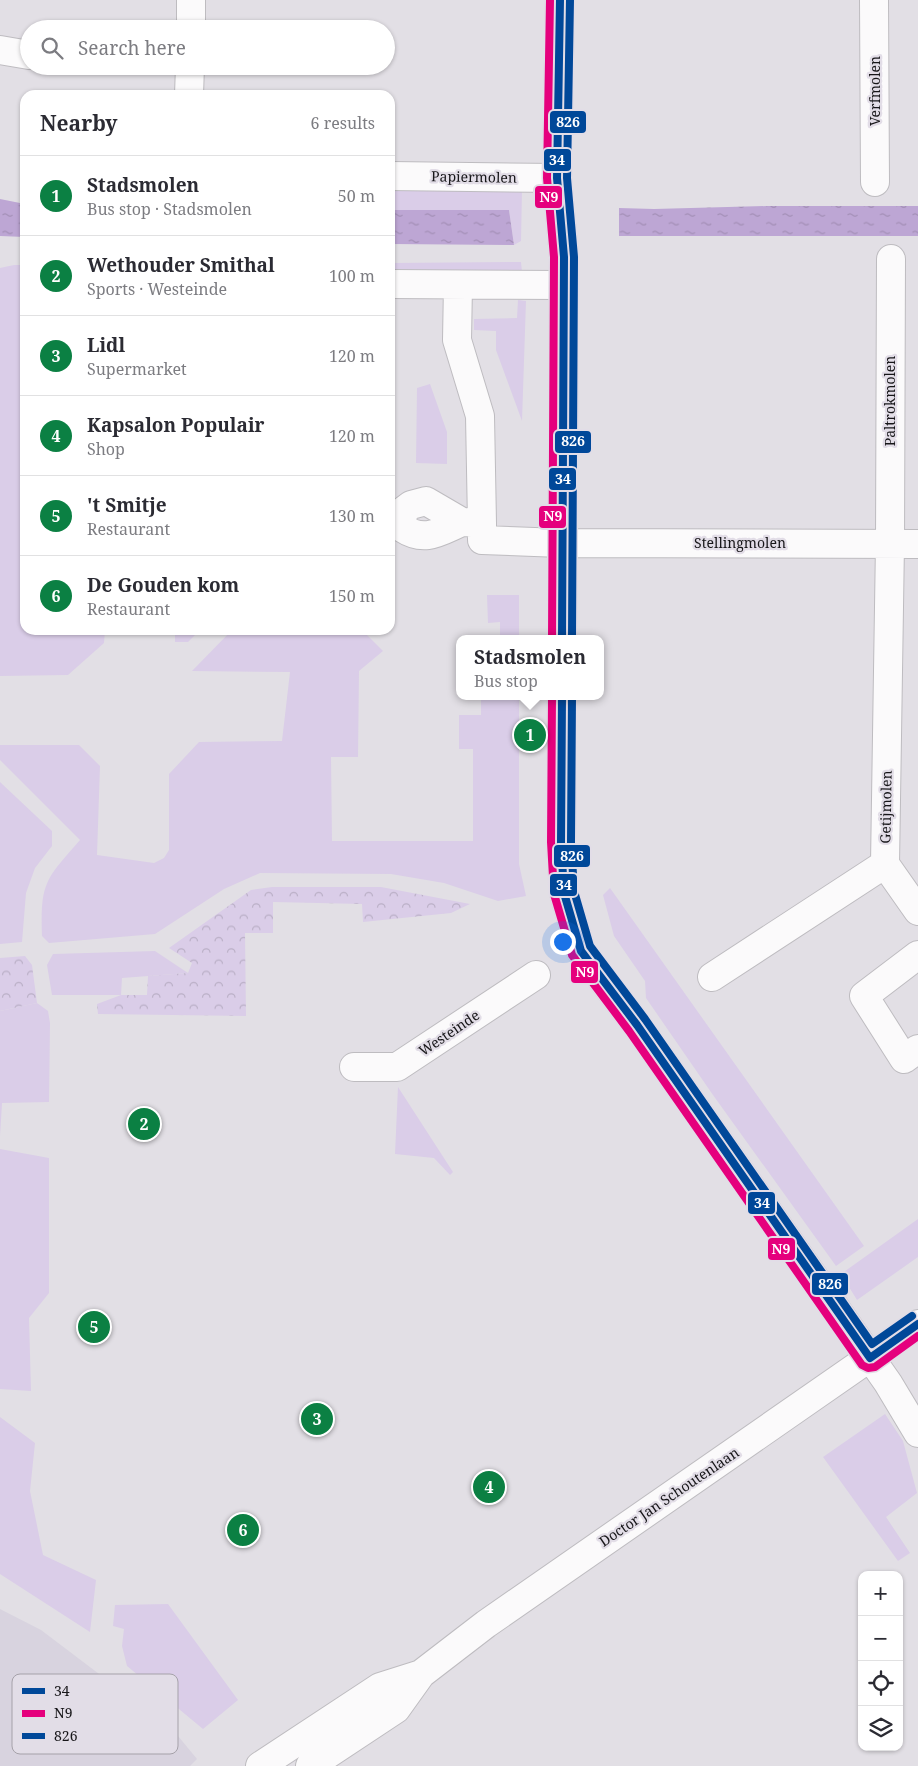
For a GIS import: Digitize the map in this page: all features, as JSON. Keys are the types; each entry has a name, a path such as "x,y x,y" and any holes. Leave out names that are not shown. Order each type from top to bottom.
{"street":[{"path":"191,0 191,20"},
{"path":"560,0 557,178 564,257 562,635"},
{"name":"Verfmolen","path":"874,0 875,182"},
{"path":"0,50 20,53"},
{"path":"189,90 190,75"},
{"name":"Papiermolen","path":"395,176 557,178"},
{"name":"Paltrokmolen","path":"890,259 890,543"},
{"path":"395,284 564,285"},
{"name":"Stellingmolen","path":"458,285 457,340 480,416 472,523 482,540 561,543 918,544"},
{"name":"Getijmolen","path":"712,977 886,864 890,543"},
{"path":"562,700 564,894 581,951 642,1032 888,1383 918,1433"},
{"path":"886,864 918,911"},
{"path":"918,955 864,996 904,1059 918,1049"},
{"name":"Westeinde","path":"354,1067 397,1067 536,975"},
{"name":"Doctor Jan Schoutenlaan","path":"313,1765 396,1709 421,1674 530,1593 918,1324"},
{"name":"Doctor Jan Schoutenlaan","path":"260,1766 380,1687 421,1674"}],"shaded area":[{"path":"0,1609 41,1630 99,1674 12,1674 12,1754 178,1754 178,1736 197,1759 190,1766 0,1766"}],"green space":[{"path":"395,189 522,190 521,241 514,245 509,210 395,210"},
{"path":"521,262 522,272 395,273 395,263"},
{"path":"20,265 20,635 105,635 104,643 68,675 0,676 0,268"},
{"path":"518,300 526,301 522,421 496,350 496,331 474,330 474,319 517,318"},
{"path":"430,384 447,432 447,464 416,463 417,388"},
{"path":"487,595 519,595 519,635 500,635 500,622 488,623"},
{"path":"175,635 195,635 188,642 175,642"},
{"path":"227,635 367,635 383,651 359,671 358,757 331,757 332,841 473,841 473,749 459,749 459,715 481,715 481,700 519,700 519,864 526,896 498,901 444,883 391,874 260,873 224,889 155,934 49,943 42,936 44,892 59,864 80,840 0,760 0,745 79,745 100,766 97,855 154,863 164,858 169,850 169,774 199,742 282,741 290,672 192,671"},
{"path":"0,782 52,831 52,846 35,868 26,893 22,942 0,944"},
{"path":"272,887 381,887 470,904 451,913 363,922 362,904 273,902 273,933 245,933 246,1016 98,1014 97,1004 121,995 147,995 148,976 188,973 192,963 169,948 251,890"},
{"path":"610,888 864,1246 836,1266 646,998 645,981 614,936 603,895"},
{"path":"155,951 188,973 122,978 121,995 52,995 47,965 53,954"},
{"path":"25,956 32,965 37,1003 0,1011 0,958"},
{"path":"37,1003 48,1011 50,1023 49,1102 2,1103 0,1136 0,1011"},
{"path":"398,1087 453,1172 450,1175 434,1158 395,1154"},
{"path":"0,1149 49,1158 49,1293 29,1318 31,1391 0,1389"},
{"path":"918,1219 918,1257 857,1300 841,1274"},
{"path":"885,1414 903,1441 917,1493 886,1517 910,1553 898,1561 823,1457"},
{"path":"0,1417 35,1443 30,1491 43,1555 96,1580 90,1632 0,1574"},
{"path":"168,1604 238,1700 203,1729 178,1708 178,1674 137,1674 127,1666 122,1646 124,1629 113,1626 115,1605"}],"water":[{"path":"0,199 20,203 20,237 0,236"},
{"path":"918,206 918,236 619,236 619,208"},
{"path":"395,210 509,210 514,245 395,244"}],"transit line":[{"name":"N9","path":"550,0 547,178 554,257 552,635"},
{"name":"34","path":"560,0 557,178 564,257 562,635"},
{"name":"826","path":"570,0 567,178 574,257 572,635"},
{"name":"N9","path":"552,700 551,842 554,894 572,955 629,1031 862,1365 868,1368 875,1367 918,1336"},
{"name":"34","path":"562,700 561,842 564,893 581,951 637,1025 870,1358"},
{"name":"826","path":"572,700 571,842 574,891 590,946 645,1019 872,1344 912,1316"},
{"name":"34","path":"870,1358 918,1324"}],"place":[{"name":"Stadsmolen","path":"530,735"},
{"name":"Wethouder Smithal","path":"144,1124"},
{"name":"'t Smitje","path":"94,1327"},
{"name":"Lidl","path":"317,1419"},
{"name":"Kapsalon Populair","path":"489,1487"},
{"name":"De Gouden kom","path":"243,1530"}]}
